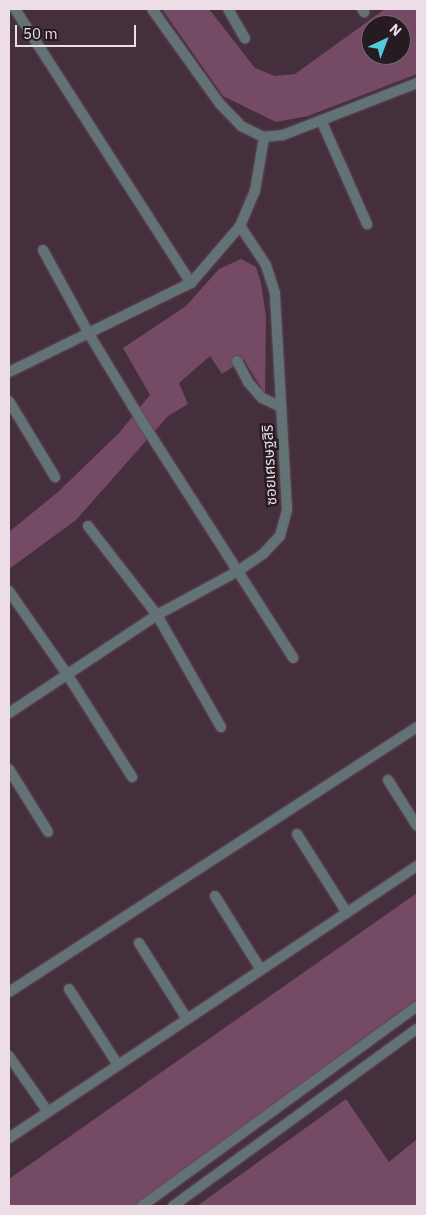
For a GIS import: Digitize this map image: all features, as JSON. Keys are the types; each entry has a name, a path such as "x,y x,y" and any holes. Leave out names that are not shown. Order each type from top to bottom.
{"street":[{"path":"15,9 191,283"},
{"path":"152,9 220,104 241,126 264,137 283,135 417,83"},
{"path":"228,9 245,39"},
{"path":"321,120 367,224"},
{"path":"9,372 191,283 240,226 254,191 264,137"},
{"name":"ซอยเศรษฐสิริ","path":"9,713 157,616 238,571 263,554 280,536 287,510 275,293 266,265 240,226"},
{"path":"43,250 89,334 293,658"},
{"path":"237,361 248,382 262,398 281,407"},
{"path":"9,401 56,477"},
{"path":"88,526 157,616 221,727"},
{"path":"9,591 67,674 132,777"},
{"path":"9,992 417,727"},
{"path":"9,769 48,832"},
{"path":"388,780 417,826"},
{"path":"297,834 347,913"},
{"path":"9,1138 417,866"},
{"path":"215,896 261,970"},
{"path":"139,943 188,1019"},
{"path":"69,989 118,1065"},
{"path":"142,1206 417,1006"},
{"path":"173,1206 417,1029"},
{"path":"9,1056 48,1112"}],"shaded area":[{"path":"162,9 209,9 255,68 275,76 295,74 361,26 361,65 411,65 411,15 377,15 385,9 417,9 417,74 308,116 276,122 223,96"},
{"path":"241,259 256,267 261,283 266,317 265,394 244,360 222,374 210,356 179,383 188,404 168,416 76,520 9,569 9,532 58,492 119,433 150,395 123,348 186,306 219,269"},
{"path":"417,893 417,999 135,1206 9,1206 9,1179"},
{"path":"346,1099 389,1162 417,1139 417,1206 197,1206"}]}
